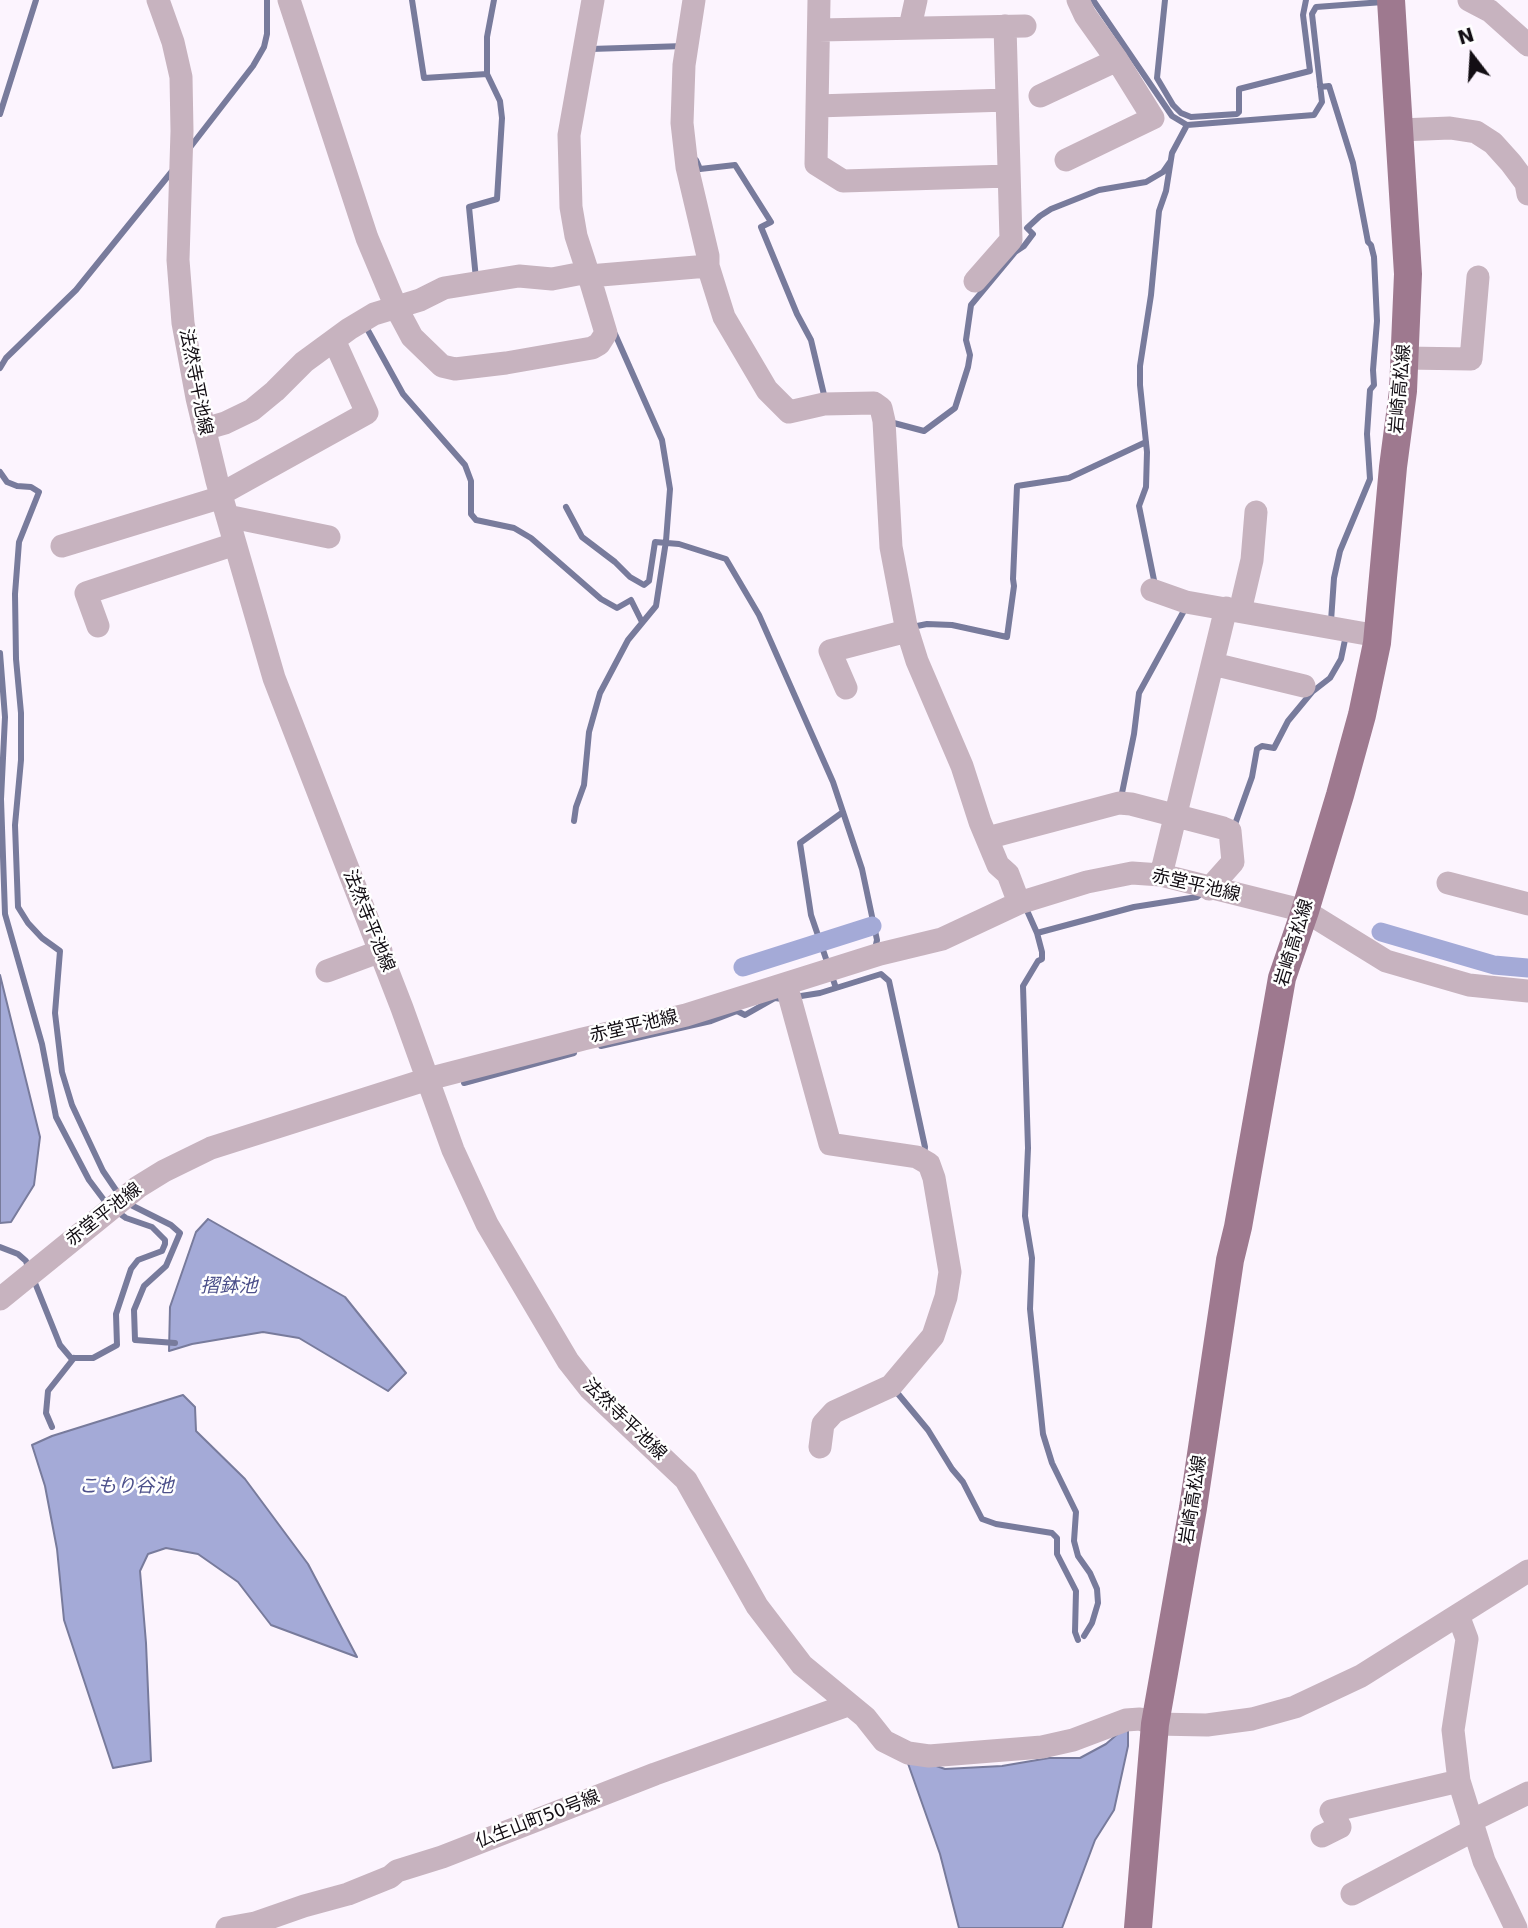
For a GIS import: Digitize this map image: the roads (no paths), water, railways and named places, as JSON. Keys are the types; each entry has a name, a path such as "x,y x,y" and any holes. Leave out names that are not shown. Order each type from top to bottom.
{"main road":[{"name":"岩崎高松線","path":"1138,1928 1156,1724 1189,1533 1230,1260 1282,978 1305,911 1358,728 1378,636 1405,358 1408,274 1391,0"}],"street":[{"name":"法然寺平池線","path":"158,0 173,41 181,77 179,289 190,363 204,429 274,678 381,951 455,1155 486,1224 568,1361 590,1390 686,1480 757,1606 802,1665 856,1711 884,1741 908,1753 929,1756 1042,1747 1073,1740 1126,1720 1140,1719 1156,1724 1207,1725 1252,1718 1294,1707 1361,1676 1528,1571"},
{"path":"289,0 368,238 396,307 412,337 442,366 455,369 592,348 599,344 606,333 576,236 571,207 569,135 593,0"},
{"path":"694,0 684,65 682,122 687,167 703,232 708,266 724,317 767,390 786,409 793,411 824,404 874,403 881,408 891,547 907,631 962,766 986,838 998,865 1008,874 1019,903"},
{"path":"819,0 816,164 843,181 1009,176"},
{"path":"910,27 916,0"},
{"path":"1066,160 1153,118 1085,15 1078,0"},
{"path":"1469,0 1490,11 1528,45"},
{"path":"819,30 1015,26 1007,100 1011,240 975,281"},
{"path":"1040,96 1117,61"},
{"path":"817,106 1007,100"},
{"path":"1400,130 1450,128 1476,132 1493,143 1511,163 1526,183 1528,194"},
{"path":"204,429 225,423 252,410 304,362 374,314 420,300 444,288 519,276 552,279 583,273 590,276 708,266"},
{"path":"1405,358 1471,359 1478,277"},
{"path":"61,546 223,502 304,435 367,413 342,384 334,340"},
{"path":"223,502 329,537"},
{"path":"1161,875 1213,664 1252,560 1256,512"},
{"path":"98,626 86,593 147,582 235,544"},
{"path":"1152,590 1186,602 1378,636"},
{"path":"846,688 830,651 907,631"},
{"path":"1213,664 1304,686"},
{"path":"986,838 1119,803 1176,816 1230,831 1233,862 1209,889"},
{"name":"赤堂平池線","path":"0,1299 138,1187 211,1148 428,1079 686,1015 880,954 942,939 1019,903 1087,882 1132,873 1161,875 1305,911 1386,961 1469,985 1528,990"},
{"path":"1448,883 1528,904"},
{"path":"327,971 381,951"},
{"path":"786,984 830,1143 917,1157 929,1164 934,1178 950,1272 946,1297 933,1336 891,1386 834,1412 823,1424 820,1447"},
{"path":"1458,1615 1467,1639 1453,1730 1459,1781 1484,1861 1516,1928"},
{"name":"仏生山町50号線","path":"227,1928 256,1923 348,1894 390,1877 397,1871 442,1857 655,1774 856,1711"},
{"path":"1322,1836 1340,1828 1331,1811 1459,1781"},
{"path":"1352,1895 1528,1793"}],"water":[{"path":"0,975 40,1137 34,1185 11,1222 0,1223"},
{"name":"摺鉢池","path":"208,1219 345,1297 406,1373 388,1391 299,1338 263,1332 192,1344 169,1351 170,1307 196,1232"},
{"name":"こもり谷池","path":"183,1395 195,1407 196,1431 245,1479 308,1564 357,1657 271,1625 238,1582 198,1554 166,1548 148,1554 140,1571 151,1761 113,1768 64,1620 57,1549 45,1486 32,1445 52,1436"},
{"path":"1128,1725 1128,1746 1114,1810 1095,1840 1062,1928 959,1928 940,1854 905,1755 945,1769 1002,1766 1049,1758 1080,1758 1106,1744"}],"waterway":[{"path":"0,114 36,0"},
{"path":"188,150 253,66 264,47 267,34 267,0"},
{"path":"412,0 424,78 487,74 500,101 502,118 497,199 469,207 476,279"},
{"path":"487,74 487,37 494,0"},
{"path":"1093,0 1172,116 1187,125 1314,115 1322,102 1312,14 1316,7 1383,2"},
{"path":"1165,0 1157,78 1173,105 1181,113 1191,117 1237,114 1239,89 1310,71 1303,15 1306,0"},
{"path":"591,49 684,46"},
{"path":"1320,87 1329,86 1353,163 1368,242 1374,257 1377,321 1374,385 1370,390 1367,434 1370,479 1340,551 1334,578 1333,622"},
{"path":"1155,585 1139,506 1146,487 1147,452 1140,366 1151,295 1159,211 1166,191 1172,153 1187,125"},
{"path":"696,160 700,169 735,165 771,222 761,227 797,314 811,340 825,399"},
{"path":"890,422 924,431 955,408 970,355 966,340 971,305 1033,234 1027,228 1051,209 1099,190 1146,182 1163,172 1170,162"},
{"path":"0,368 6,358 76,290 173,170"},
{"path":"365,325 403,394 465,465 471,481 471,514 476,520 514,528 531,538 601,599 617,608 631,600 642,622"},
{"path":"574,821 584,785 589,732 600,693 628,640 656,606 666,541 670,489 662,440 612,331"},
{"path":"912,627 927,624 952,625 1007,637 1014,586 1017,486 1069,478 1146,442"},
{"path":"0,472 7,482 31,487 39,492 19,542 15,594 16,659 21,713 21,760 15,825 18,907 42,938 60,951 55,1013 62,1072 72,1105 86,1135 103,1171 120,1196"},
{"path":"566,507 582,537 630,577 644,585 649,581 655,542 679,544 726,559 759,615 833,782 862,869 877,940 875,949"},
{"path":"1121,798 1139,693 1186,607"},
{"path":"1234,827 1252,777 1257,749 1262,746 1274,748 1288,721 1312,692 1330,678 1341,659 1346,635"},
{"path":"0,653 5,717 1,799 5,914 42,1044 56,1117 89,1180 107,1204"},
{"path":"836,988 811,915 800,843 843,812"},
{"path":"1037,933 1134,907 1197,897 1204,891"},
{"path":"1025,906 1042,952 1042,959 1038,961 1023,986 1028,1148 1025,1216 1032,1258 1030,1309 1043,1434 1052,1463 1076,1512 1074,1541 1078,1556 1097,1589 1098,1603 1092,1623 1084,1636"},
{"path":"743,967 872,926"},
{"path":"1381,932 1494,965 1528,968"},
{"path":"601,1046 711,1021 737,1011 745,1015 775,998 820,993 881,974 889,981 925,1147 924,1155"},
{"path":"464,1083 574,1053"},
{"path":"127,1203 171,1225 180,1233 166,1266 144,1286 134,1310 135,1340 175,1343"},
{"path":"33,1278 60,1345 71,1358 93,1358 117,1345 116,1314 131,1269 138,1260 162,1251 165,1240 152,1227 126,1218 116,1211"},
{"path":"0,1247 18,1254 26,1261 28,1268"},
{"path":"52,1427 46,1413 48,1391 74,1358"},
{"path":"894,1389 928,1430 963,1482 982,1519 996,1524 1052,1533 1057,1538 1057,1554 1076,1591 1075,1632 1078,1640"}]}
